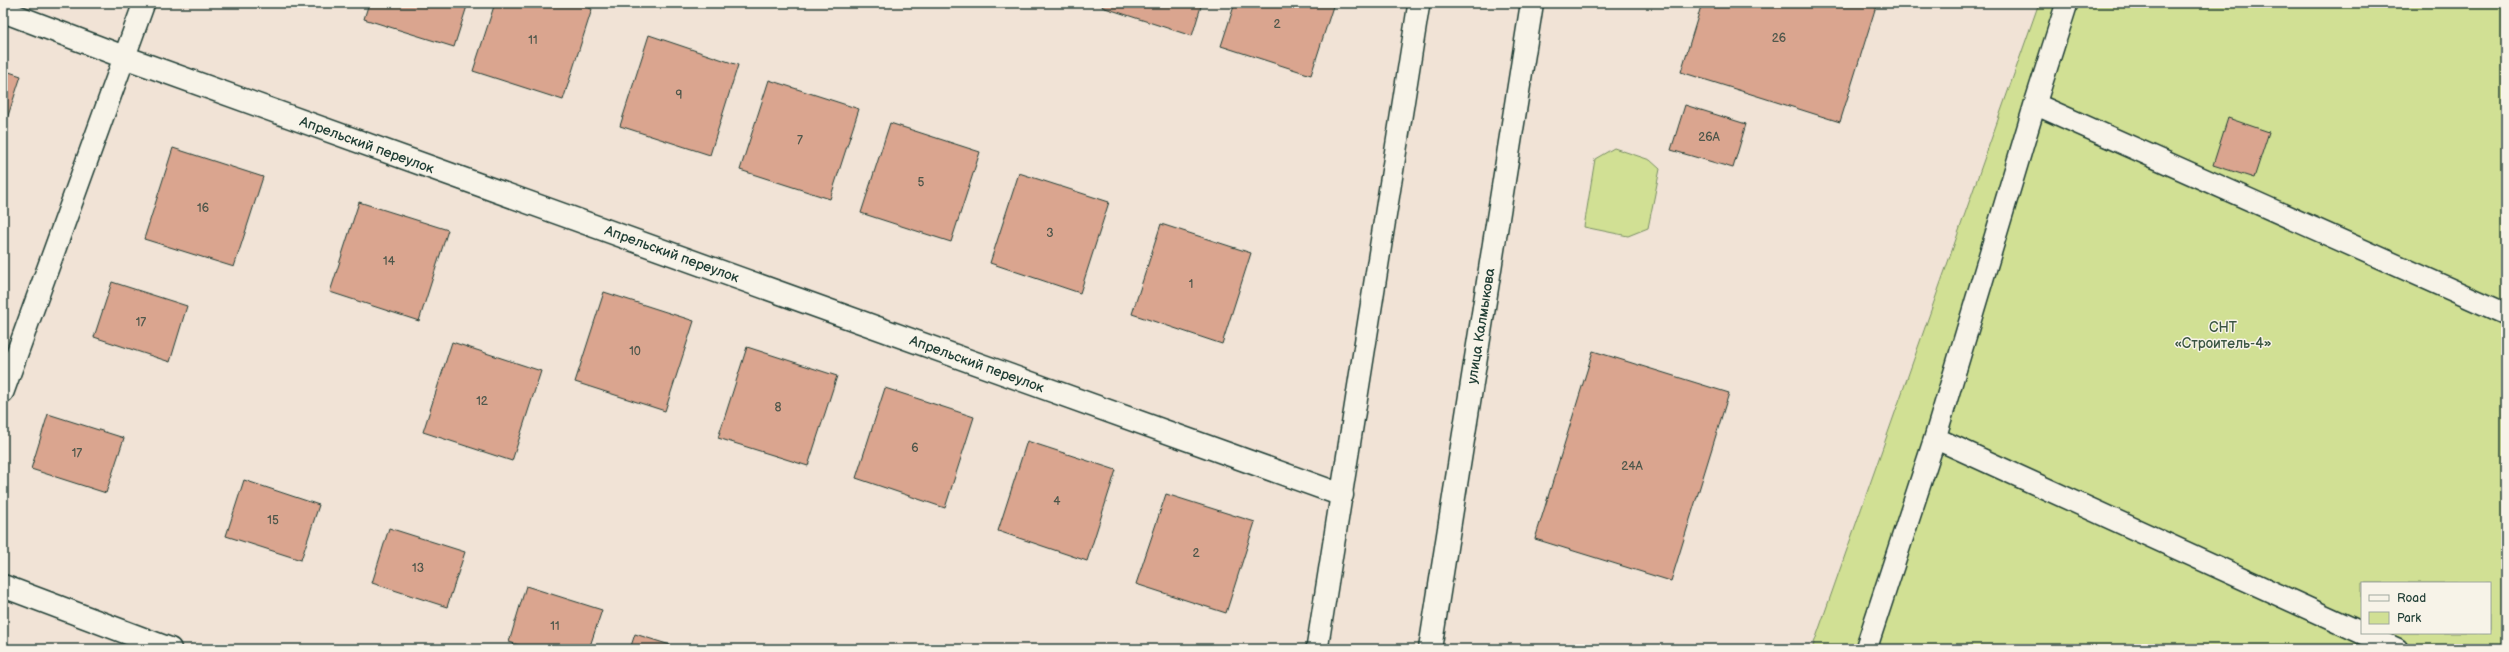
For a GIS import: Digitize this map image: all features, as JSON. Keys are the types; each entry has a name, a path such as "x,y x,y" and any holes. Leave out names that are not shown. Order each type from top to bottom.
{"street":[{"name":"улица Калмыкова","path":"1430,649 1532,3"},
{"name":"Апрельский переулок","path":"3,11 124,57 1342,495"},
{"path":"3,586 170,649"}],"lane":[{"path":"3,392 144,3"},
{"path":"1317,649 1419,3"},
{"path":"1866,649 1935,438 2035,104 2067,3"},
{"path":"2035,104 2506,314"},
{"path":"1935,438 2361,633"},
{"path":"2364,634 2397,649"}],"green space":[{"name":"СНТ «Строитель-4»","path":"2039,3 2506,3 2506,649 1812,649"},
{"path":"1614,148 1650,160 1660,169 1648,228 1628,236 1584,227 1595,159"}],"building":[{"path":"369,3 468,3 454,47 364,19"},
{"path":"495,3 571,3 592,9 563,100 473,71"},
{"path":"1104,3 1202,3 1192,36 1102,7"},
{"path":"1235,3 1334,3 1311,75 1221,46"},
{"path":"1702,3 1877,3 1840,122 1681,72"},
{"path":"649,35 738,65 710,155 620,126"},
{"path":"3,70 21,76 3,131"},
{"path":"769,80 859,109 830,199 740,170"},
{"path":"1685,105 1746,124 1733,168 1671,150"},
{"path":"2228,118 2269,132 2254,178 2213,165"},
{"path":"890,123 980,152 951,242 861,213"},
{"path":"173,148 263,177 234,267 144,239"},
{"path":"1019,173 1109,202 1080,293 990,263"},
{"path":"359,202 448,230 419,321 330,292"},
{"path":"1161,224 1251,253 1222,344 1132,314"},
{"path":"112,282 187,306 170,362 94,337"},
{"path":"604,292 694,321 665,411 575,382"},
{"path":"452,342 541,371 512,461 423,432"},
{"path":"747,347 837,376 808,466 718,438"},
{"path":"1593,351 1729,393 1671,581 1535,539"},
{"path":"885,388 974,417 945,508 856,478"},
{"path":"48,414 124,438 106,493 31,469"},
{"path":"1027,441 1116,470 1087,561 998,531"},
{"path":"244,480 319,505 301,560 226,536"},
{"path":"1166,494 1255,522 1226,613 1136,584"},
{"path":"389,528 465,552 447,607 372,583"},
{"path":"526,586 602,610 589,649 531,649 509,642"},
{"path":"635,634 683,649 630,649"}]}
